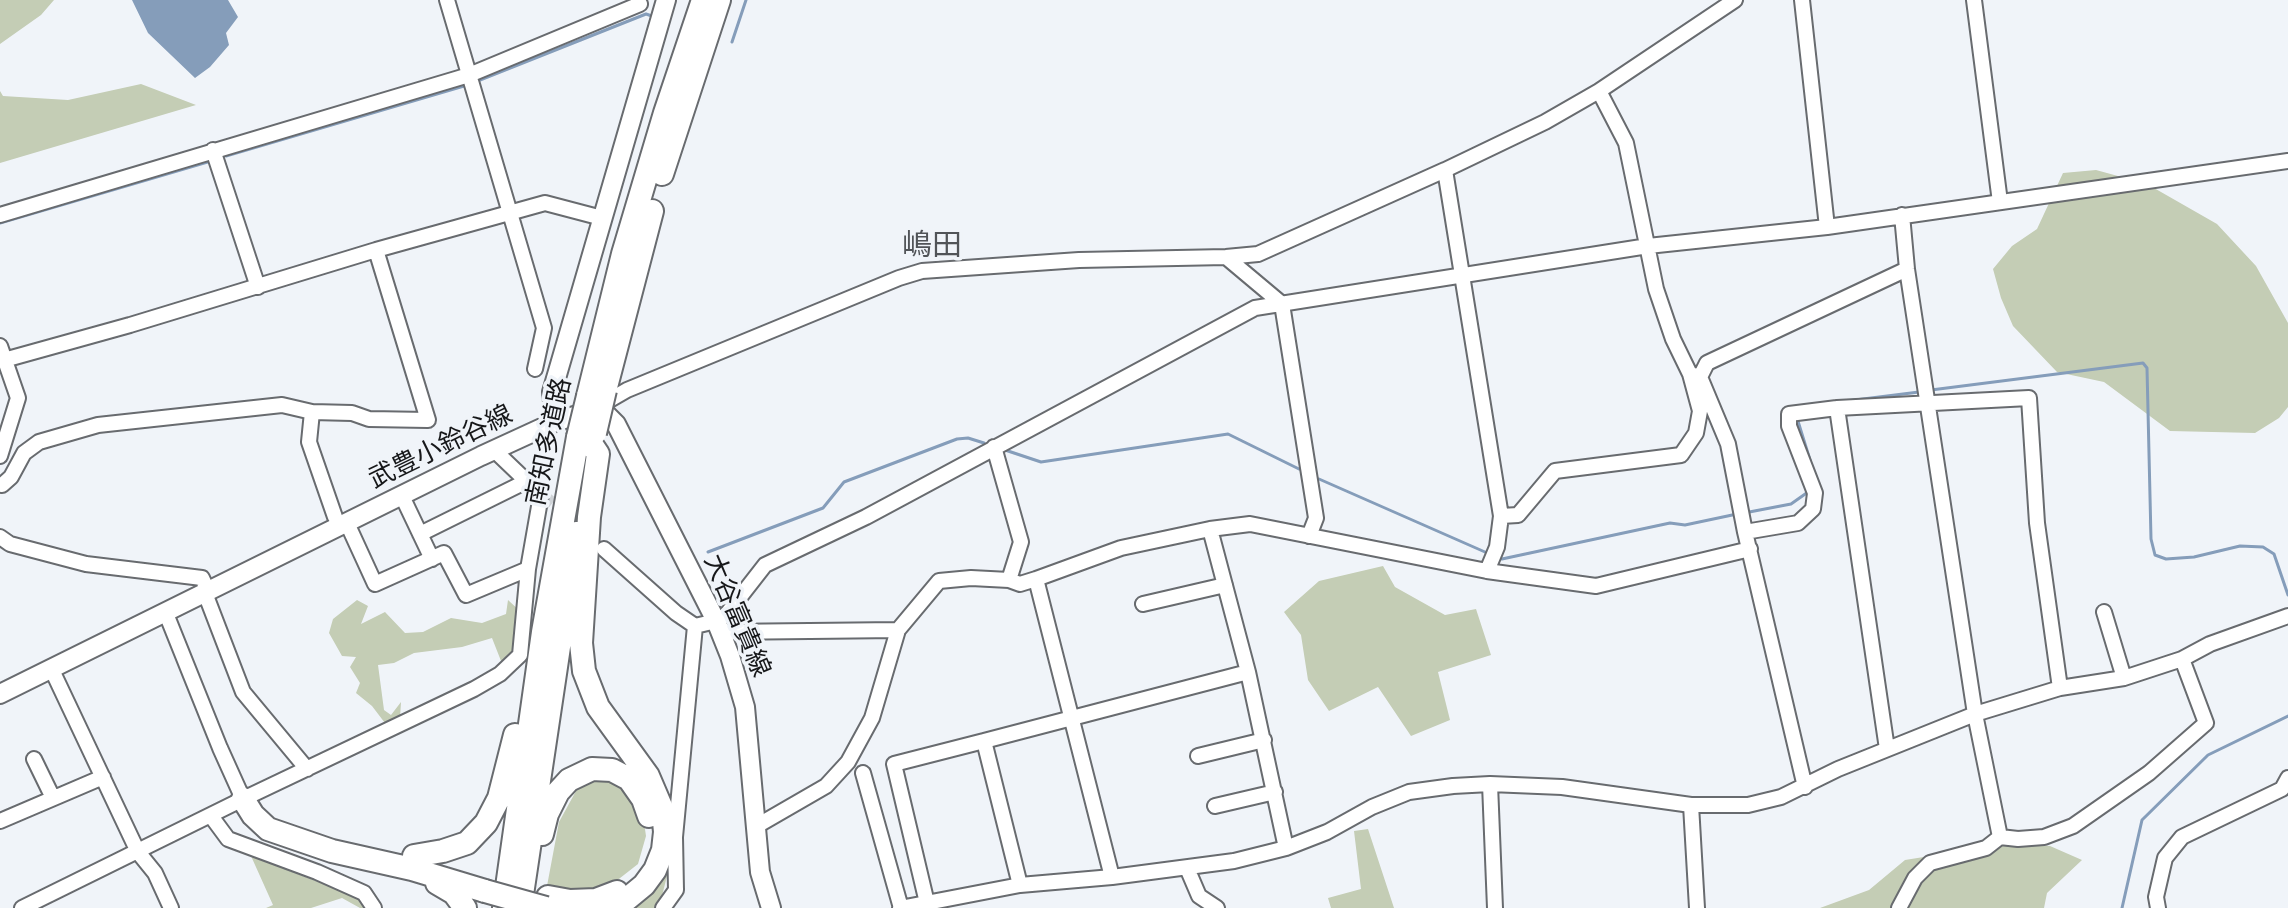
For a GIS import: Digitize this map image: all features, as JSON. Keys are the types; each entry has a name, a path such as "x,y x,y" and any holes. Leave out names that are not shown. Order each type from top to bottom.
{"highway":[{"name":"南知多道路","path":"520,908 594,399 623,254 703,0"},
{"name":"南知多道路","path":"594,399 719,0"},
{"name":"南知多道路","path":"504,908 543,632 567,491 588,438"},
{"path":"588,438 598,454 589,517 581,643 584,671 598,707 648,776 663,811 665,832 663,850 655,870 644,885 627,899 602,908"},
{"path":"413,863 467,843 486,823 499,798 510,762 555,518 567,491"},
{"path":"243,799 267,815 543,905 596,900 620,891 638,877 649,856 654,837 643,799 629,779 612,770 592,769 569,780 558,792 547,814 543,905"},
{"path":"413,863 454,893 465,908"}],"main road":[{"name":"武豊小鈴谷線","path":"1,691 206,592 341,520 402,496 555,422 552,392 665,5"},
{"path":"555,422 594,399"},
{"name":"大谷富貴線","path":"594,399 616,424 718,626 745,707 760,872 771,908"}],"street":[{"path":"447,0 544,328 535,369"},
{"path":"594,399 627,390 922,271 1079,260 1258,254 1545,122 1599,91 1718,5 1735,0"},
{"path":"1802,0 1827,227"},
{"path":"1974,0 2000,202"},
{"path":"0,215 469,75 638,2 665,5"},
{"path":"1599,91 1626,143 1656,289 1673,339 1728,444 1745,532 1805,787"},
{"path":"213,150 258,287"},
{"path":"718,626 765,565 866,517 1255,308 1648,246 1827,227 2288,161"},
{"path":"1445,170 1501,516 1497,547 1487,571"},
{"path":"0,456 18,398 2,353 258,287 545,203 602,218"},
{"path":"1902,215 1907,269 1975,714 2000,837"},
{"path":"1,489 24,453 39,442 98,425 282,405 312,412 352,413 369,419 428,420 376,250"},
{"path":"1226,257 1282,304 1316,518 1309,536"},
{"path":"1695,376 1707,363 1907,269"},
{"path":"1501,516 1518,515 1555,471 1681,455 1696,433 1700,411 1695,376"},
{"path":"1745,532 1798,523 1813,509 1815,493 1789,426 1789,414 1837,408 2029,398 2037,523 2060,688"},
{"path":"1837,408 1887,749"},
{"path":"312,412 309,442 341,520 375,584 444,553 466,595 528,569"},
{"path":"994,447 1021,542 1009,580"},
{"path":"22,908 474,689 500,674 520,655 528,569 541,495 494,450"},
{"path":"0,464 1,489"},
{"path":"420,534 527,481"},
{"path":"402,496 432,559"},
{"path":"755,827 826,786 848,762 872,718 898,630 939,581 971,578 1009,580 1020,584 1121,548 1210,529 1250,524 1487,571 1596,586 1750,549"},
{"path":"1210,529 1248,672 1286,848"},
{"path":"0,537 10,544 86,564 202,578 243,692 307,769"},
{"path":"604,549 695,626 898,630"},
{"path":"1036,579 1112,877"},
{"path":"1143,604 1225,585"},
{"path":"165,611 243,799"},
{"path":"2104,612 2124,678"},
{"path":"863,773 903,908 927,903 975,901 1020,885 1187,868 1234,861 1286,848 1327,832 1372,807 1409,792 1490,784 1562,787 1691,805 1748,805 1781,797 1887,749 1975,714 2060,688 2124,678 2182,659 2210,644 2288,616"},
{"path":"663,908 676,890 675,837 695,626"},
{"path":"1899,908 1915,878 1930,863 1986,848 2000,837 2044,837 2073,826 2143,778 2206,723 2182,659"},
{"path":"51,668 138,852 155,873 171,908"},
{"path":"927,903 894,764 1248,672"},
{"path":"1198,756 1264,740"},
{"path":"984,741 1020,885"},
{"path":"34,759 53,798"},
{"path":"0,821 103,777"},
{"path":"2158,908 2156,897 2165,858 2182,837 2282,789 2288,778"},
{"path":"1490,784 1495,908"},
{"path":"1215,806 1275,792"},
{"path":"1691,805 1697,908"},
{"path":"211,816 228,839 364,893 374,908"},
{"path":"1187,868 1199,896 1217,908"}],"green space":[{"path":"0,0 54,0 41,15 0,44"},
{"path":"141,84 196,105 0,163 0,91 3,96 68,100"},
{"path":"2096,170 2147,184 2217,224 2256,266 2288,323 2288,407 2279,418 2255,433 2170,431 2104,382 2057,372 2013,326 1993,269 2012,246 2037,229 2063,173"},
{"path":"1383,566 1395,587 1445,615 1476,609 1491,655 1438,672 1450,720 1411,736 1378,687 1329,711 1308,680 1301,635 1284,612 1319,581"},
{"path":"357,600 368,606 361,624 385,612 405,633 423,632 451,618 482,623 506,614 508,600 521,612 517,653 503,666 492,638 462,647 414,653 394,663 378,665 384,710 391,715 401,702 400,718 388,727 372,706 356,693 360,683 350,667 356,657 342,656 329,633 333,619"},
{"path":"597,779 623,785 642,809 646,836 638,864 615,882 586,894 547,886 559,822 576,791"},
{"path":"1368,829 1394,908 1331,908 1328,898 1361,889 1354,831"},
{"path":"2005,844 2050,846 2082,860 2047,893 2044,908 1820,908 1869,890 1905,860"},
{"path":"251,856 342,891 357,898 366,908 342,898 311,908 266,908 273,905"},
{"path":"671,860 659,908 622,908"}],"water":[{"path":"132,0 228,0 238,17 226,33 229,45 210,67 195,78 148,33"}],"waterway":[{"path":"732,42 746,0"},
{"path":"480,80 646,14 652,16"},
{"path":"226,156 464,86"},
{"path":"0,223 211,161"},
{"path":"1931,390 2143,363 2147,368 2151,539 2155,555 2166,559 2194,557 2240,546 2263,547 2274,554 2288,595"},
{"path":"1847,401 1919,392"},
{"path":"1797,418 1810,460"},
{"path":"1005,450 1041,462 1228,434 1299,469"},
{"path":"708,552 823,508 844,482 957,439 968,438 984,443"},
{"path":"1319,479 1485,552"},
{"path":"1744,513 1791,504 1808,492"},
{"path":"1502,559 1670,523 1685,525 1737,514"},
{"path":"2122,908 2142,820 2208,755 2288,716"}],"tunnel":[{"path":"541,495 569,518"}],"district":[{"name":"嶋田","path":"932,247"}]}
